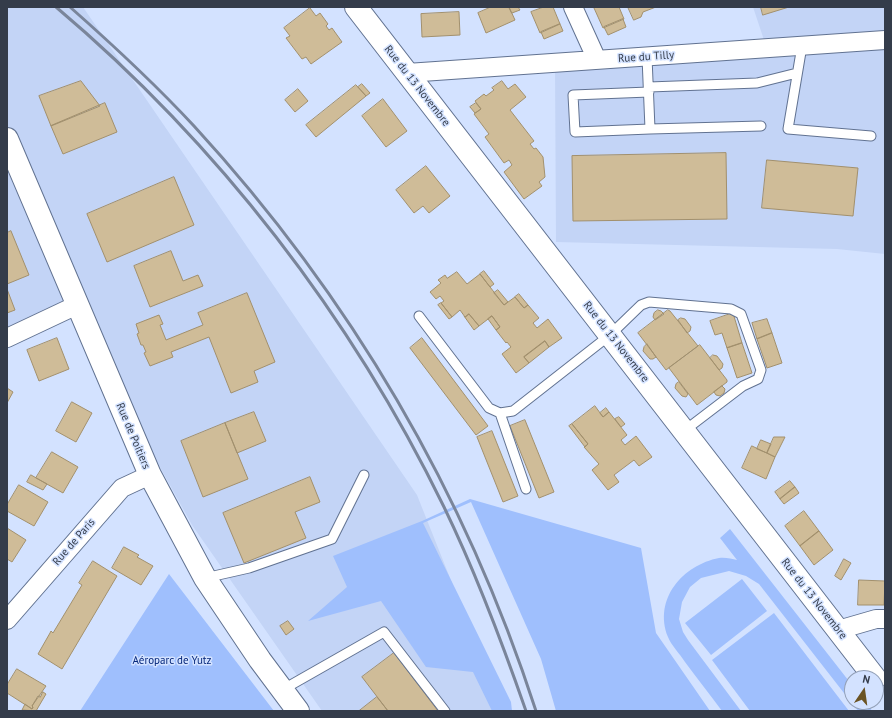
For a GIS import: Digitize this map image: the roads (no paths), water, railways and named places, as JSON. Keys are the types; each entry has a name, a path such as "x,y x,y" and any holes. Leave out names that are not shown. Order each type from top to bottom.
{"street":[{"name":"Rue du 13 Novembre","path":"356,7 868,670"},
{"path":"573,7 597,60"},
{"name":"Rue du Tilly","path":"407,73 885,40"},
{"name":"Rue de Poitiers","path":"9,150 150,475 204,578 260,660 298,711"},
{"path":"7,338 77,305"},
{"name":"Rue de Paris","path":"7,620 122,488 150,475"},
{"path":"838,630 876,619 885,619"}],"lane":[{"path":"802,46 788,129 871,136"},
{"path":"648,57 650,129"},
{"path":"761,126 575,132 573,95 757,83 797,73"},
{"path":"419,316 489,408 500,413 513,410 610,335 641,305 649,302 730,309 741,314 761,370 758,379 743,386 684,431"},
{"path":"500,413 526,489"},
{"path":"204,578 249,568 332,538 364,475"},
{"path":"282,690 384,632 445,711"}],"railway":[{"path":"56,7 115,60 172,116 225,175 276,237 323,301 367,368 407,436 444,507 488,608 526,711"},
{"path":"70,7 134,65 194,126 251,191 303,258 352,328 397,400 438,474 475,551 507,630 536,711"}],"park label":[{"name":"Aéroparc de Yutz","path":"172,661"}]}
